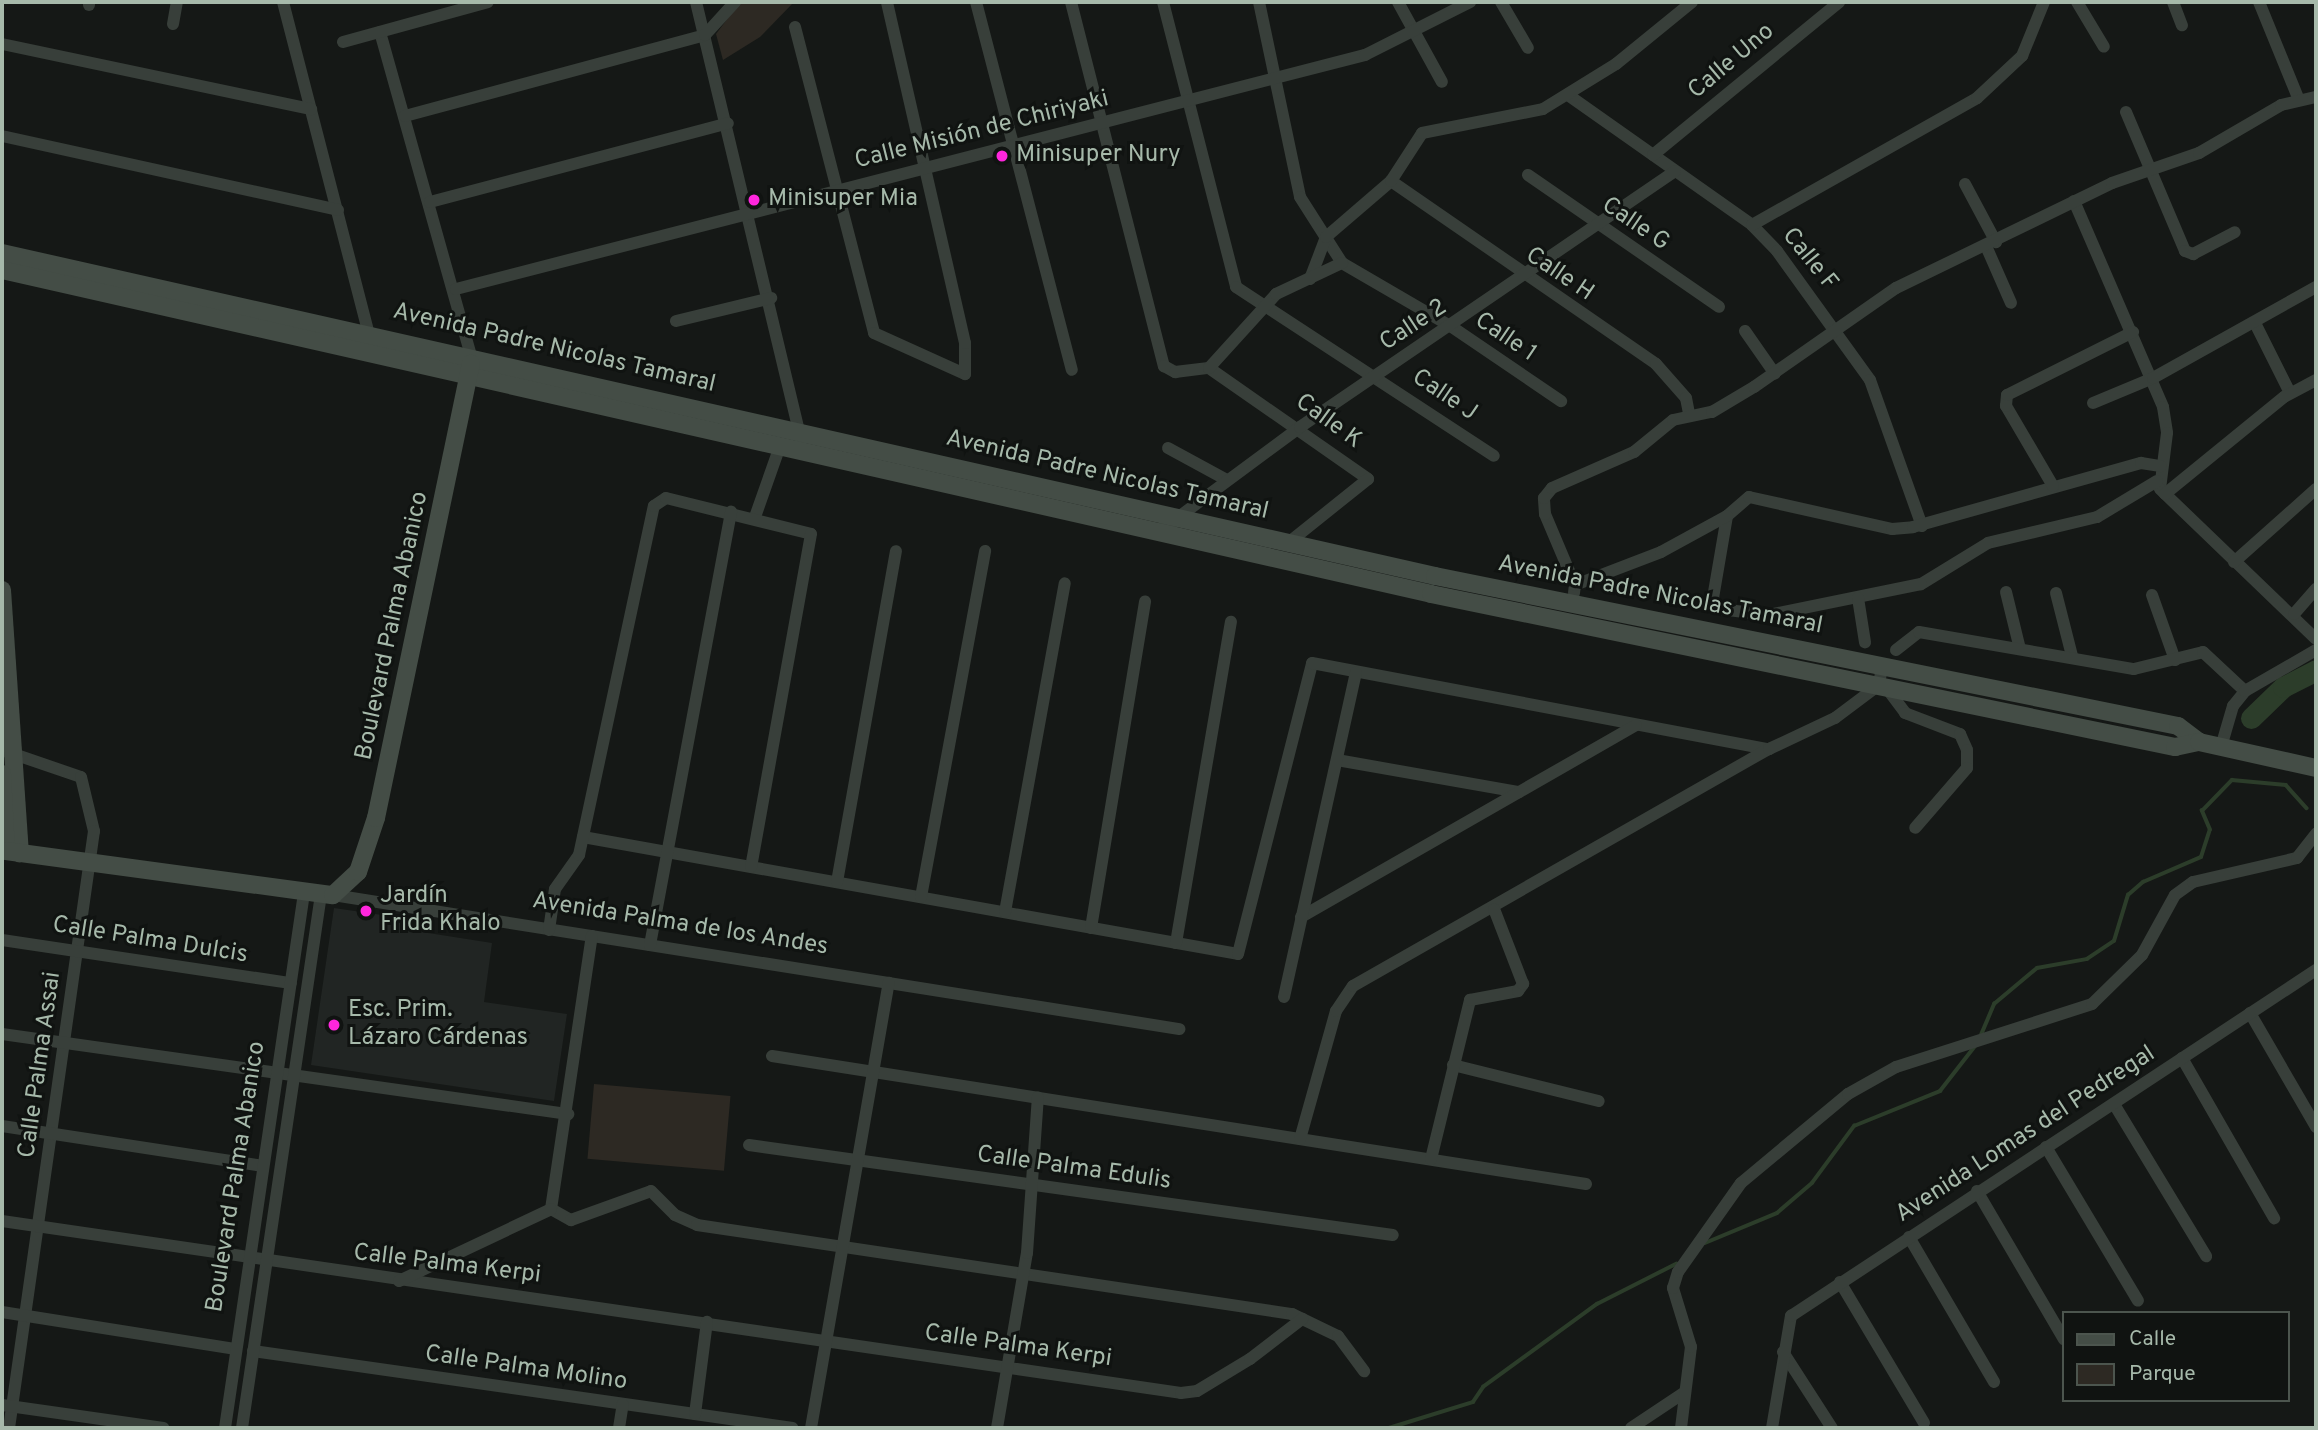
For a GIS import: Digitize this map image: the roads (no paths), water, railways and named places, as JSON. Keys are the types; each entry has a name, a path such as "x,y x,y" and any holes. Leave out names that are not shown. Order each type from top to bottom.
{"street":[{"path":"173,24 177,2"},
{"path":"283,2 368,331"},
{"path":"344,42 488,2"},
{"path":"696,2 751,211 803,431 799,450"},
{"path":"405,116 705,36 735,2"},
{"path":"795,27 839,189 874,333 965,374 965,343 927,166 887,2"},
{"path":"976,2 1072,370"},
{"path":"1071,2 1168,371 1209,368 1262,308 1342,263"},
{"name":"Calle J","path":"1163,2 1192,100 1230,271 1236,287 1262,308 1376,376 1494,456"},
{"name":"Calle 1","path":"1259,2 1279,78 1300,197 1342,263 1451,327 1561,401"},
{"path":"1398,2 1442,82"},
{"name":"Calle Misión de Chiriyaki","path":"456,289 1365,55 1416,32 1470,2"},
{"path":"1501,2 1528,48"},
{"path":"1310,279 1326,237 1391,181 1429,128 1508,117 1569,95 1692,2"},
{"name":"Calle Uno","path":"1653,155 1839,2"},
{"path":"1752,225 1976,98 2022,56 2044,2"},
{"path":"2077,2 2104,47"},
{"path":"2173,2 2182,25"},
{"path":"2259,2 2299,100"},
{"path":"380,32 456,289 471,356"},
{"path":"2,44 311,109"},
{"name":"Calle F","path":"1569,95 1752,225 1836,331 1870,380 1922,526"},
{"path":"2161,466 2141,463 2053,486 1922,526 1892,528 1749,497 1727,516 1661,552 1573,594 1544,498 1634,452 1689,414 1712,412 1775,373 1896,288 1991,244 2074,201 2199,153 2299,100 2316,97"},
{"path":"2126,112 2188,254 2235,232"},
{"path":"430,202 728,123"},
{"path":"2,136 338,210"},
{"name":"Calle 2","path":"1157,533 1300,427 1599,226 1675,171"},
{"name":"Calle G","path":"1528,176 1719,307"},
{"name":"Calle H","path":"1391,181 1522,278 1656,364 1686,398 1689,414"},
{"path":"1965,184 1991,244 2011,303"},
{"path":"1727,516 1713,598 1719,609 1769,615 1858,598 1939,578 1988,543 2097,517 2157,481 2167,433 2153,378 2074,201"},
{"name":"Avenida Padre Nicolas Tamaral","path":"2,253 368,331 1288,543 1573,594 1882,666 2178,726 2199,742 2316,768"},
{"name":"Avenida Padre Nicolas Tamaral","path":"2,270 1157,533 2175,747 2199,742"},
{"path":"2093,403 2153,378 2316,287"},
{"path":"676,321 771,298"},
{"path":"2255,323 2290,393"},
{"path":"1745,331 1775,373"},
{"path":"2053,486 2006,406 2007,396 2133,331"},
{"name":"Boulevard Palma Abanico","path":"225,1428 291,984 319,894 358,872 376,818 472,375 471,356"},
{"name":"Calle K","path":"1209,368 1300,427 1368,479 1288,543"},
{"path":"2165,494 2290,393 2316,380"},
{"path":"755,517 780,446"},
{"path":"1168,449 1227,480"},
{"path":"2157,481 2165,494 2234,562 2294,614 2316,639"},
{"path":"2234,562 2316,489"},
{"path":"549,930 555,889 579,855 653,506 666,498 807,529 811,540 751,867"},
{"path":"650,945 732,512"},
{"path":"837,882 896,551"},
{"path":"921,897 985,551"},
{"path":"1005,912 1065,583"},
{"path":"2294,614 2316,589"},
{"path":"2,590 9,752 9,851"},
{"path":"2006,592 2019,645"},
{"path":"2056,593 2072,656"},
{"path":"2152,595 2175,660"},
{"path":"1858,598 1865,642"},
{"path":"1091,928 1144,601"},
{"path":"1176,943 1230,622"},
{"path":"1896,650 1919,632 2019,645 2134,668 2203,652 2245,691"},
{"path":"2221,747 2233,706 2245,691 2271,670 2316,650"},
{"path":"583,836 1238,954 1306,666 1769,749"},
{"path":"1882,666 1882,685 1905,713 1960,734 1967,750 1966,768 1915,828"},
{"path":"1284,997 1356,673"},
{"path":"1300,1139 1336,1011 1353,986 1494,909 1769,749 1835,718 1882,685"},
{"path":"1301,917 1636,725"},
{"name":"Calle Palma Assai","path":"9,752 82,777 92,801 92,863 26,1315 7,1406 9,1428"},
{"path":"1337,760 1519,792"},
{"path":"2,774 9,851"},
{"path":"1681,1428 1691,1347 1675,1302 1678,1272 1741,1183 1848,1094 1896,1068 2092,1004 2142,955 2175,895 2193,882 2297,858 2316,834"},
{"name":"Avenida Palma de los Andes","path":"9,851 319,894 1179,1029"},
{"name":"Boulevard Palma Abanico","path":"242,1428 319,894"},
{"path":"1432,1159 1470,1000 1518,991 1523,984 1494,909"},
{"path":"551,1209 568,1114 592,936"},
{"name":"Calle Palma Dulcis","path":"2,940 291,984"},
{"name":"Avenida Lomas del Pedregal","path":"1772,1428 1791,1316 2316,970"},
{"path":"811,1428 889,983"},
{"path":"2250,1013 2316,1127"},
{"path":"2,1034 568,1114"},
{"path":"772,1056 1586,1184"},
{"path":"2182,1058 2274,1218"},
{"path":"1453,1065 1599,1101"},
{"path":"997,1428 1024,1272 1038,1097"},
{"path":"2114,1104 2206,1256"},
{"path":"2,1126 262,1166"},
{"name":"Calle Palma Edulis","path":"749,1145 858,1163 1030,1182 1393,1235"},
{"path":"2046,1147 2138,1301"},
{"path":"551,1209 571,1220 651,1191 686,1223 844,1242 1302,1319 1338,1336 1364,1371"},
{"path":"1977,1191 2062,1336"},
{"path":"399,1281 551,1209"},
{"path":"2,1221 249,1258"},
{"path":"1909,1237 1994,1382"},
{"name":"Calle Palma Kerpi","path":"249,1258 1191,1392 1302,1319"},
{"path":"1840,1282 1924,1423"},
{"path":"2,1312 236,1349"},
{"path":"695,1414 707,1322"},
{"name":"Calle Palma Molino","path":"253,1351 793,1428"},
{"path":"1783,1352 1832,1428"},
{"path":"1631,1428 1685,1392"},
{"path":"619,1428 622,1404"},
{"path":"7,1406 163,1428"}],"waterway":[{"path":"2251,718 2283,687 2316,670"},
{"path":"1981,1035 1994,1004 2037,968 2087,959 2114,941 2128,895 2143,882 2201,857 2210,830 2202,811 2232,780 2286,785 2307,808"},
{"path":"1705,1243 1777,1213 1812,1183 1854,1126 1940,1091 1976,1045"},
{"path":"1389,1428 1473,1402 1483,1387 1597,1304 1676,1264"},
{"path":"1375,1428 1384,1428"}],"place":[{"name":"Minisuper Nury","path":"1002,156"},
{"name":"Minisuper Mia","path":"754,200"},
{"name":"Jardín Frida Khalo","path":"366,911"},
{"name":"Esc. Prim. Lázaro Cárdenas","path":"334,1025"}]}
